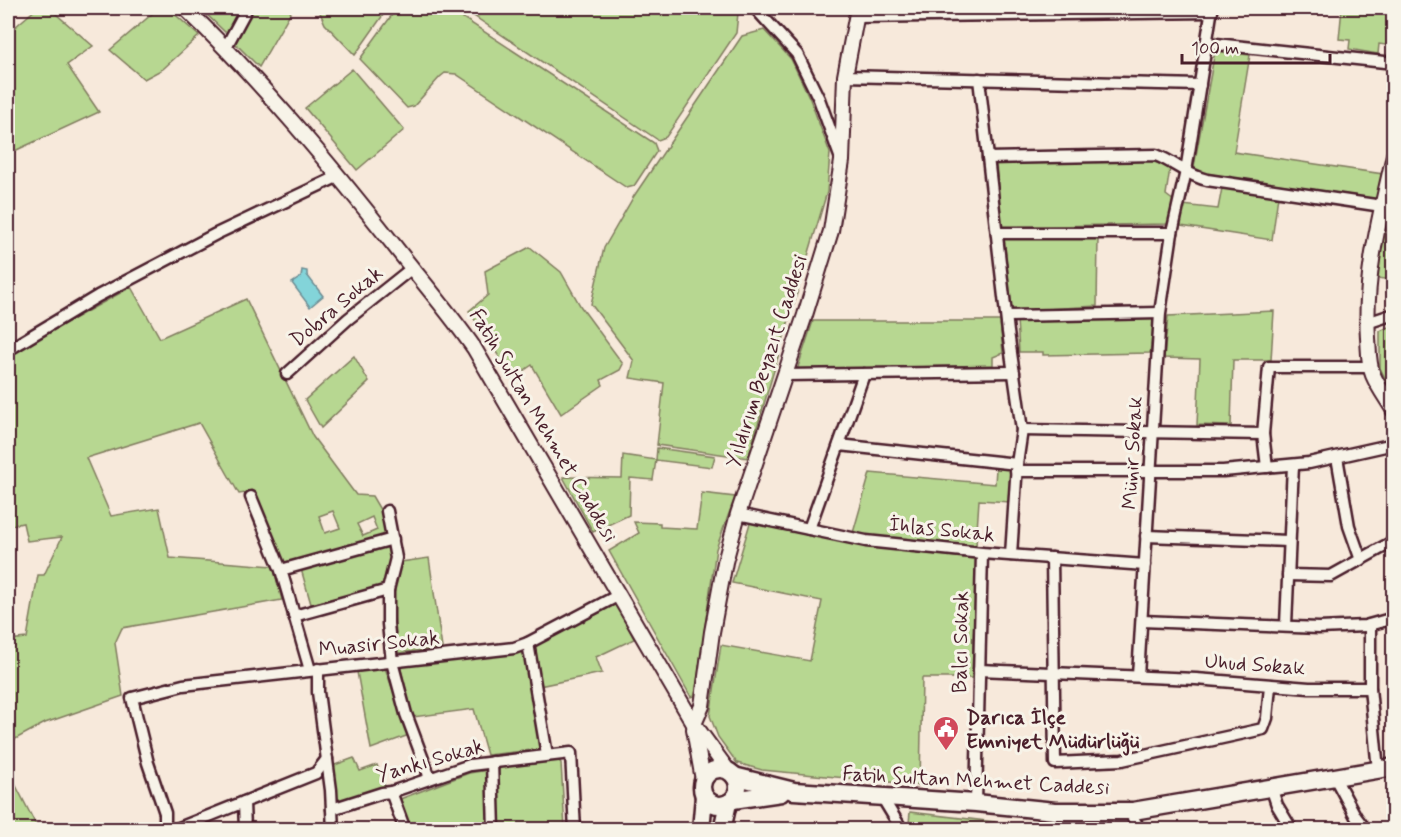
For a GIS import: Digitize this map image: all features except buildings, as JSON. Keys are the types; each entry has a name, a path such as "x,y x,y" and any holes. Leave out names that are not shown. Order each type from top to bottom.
{"main road":[{"name":"Fatih Sultan Mehmet Caddesi","path":"732,774 794,791 976,803 1055,811 1129,811 1386,768"},
{"path":"701,830 703,788 706,776 714,770 725,770 732,774 738,787 722,830"},
{"path":"703,788 712,804 723,805 731,801 794,791"}],"street":[{"name":"Fatih Sultan Mehmet Caddesi","path":"185,8 226,47 339,176 446,309 474,348 694,724 732,774"},
{"path":"226,47 247,8"},
{"path":"755,8 797,54 815,90 842,161"},
{"path":"857,12 1212,10"},
{"name":"Münir Sokak","path":"1138,676 1160,313 1212,10"},
{"name":"Yıldırım Beyazıt Caddesi","path":"694,724 702,706 725,561 738,514 806,315 831,231 842,161 845,76 857,12"},
{"path":"1207,43 1394,63"},
{"path":"845,76 1200,85"},
{"path":"979,80 1022,430 1016,467 1011,555"},
{"path":"988,158 1156,155 1193,177 1382,206"},
{"path":"1394,155 1370,272 1367,323 1373,374 1394,411"},
{"path":"8,350 99,296 216,234 339,176"},
{"path":"997,233 1172,233"},
{"name":"Dobra Sokak","path":"287,374 348,319 412,268"},
{"path":"1007,316 1160,313"},
{"path":"1367,323 1394,314"},
{"path":"1267,467 1263,434 1269,367 1371,367"},
{"path":"784,375 1014,372"},
{"path":"809,529 864,374"},
{"path":"1022,430 1152,434 1263,434"},
{"path":"839,445 1016,467 1223,471 1293,465 1394,444"},
{"path":"1337,457 1349,526 1361,560"},
{"path":"1286,625 1293,465"},
{"path":"251,497 281,570 294,616 314,669 327,759 333,830"},
{"path":"387,512 396,558 388,590 388,624 392,662 406,714 430,778"},
{"name":"İhlas Sokak","path":"738,514 866,541 982,553 1145,565"},
{"path":"1146,536 1288,540"},
{"path":"281,570 393,538"},
{"path":"1288,575 1331,576 1394,542"},
{"name":"Balcı Sokak","path":"976,803 982,553"},
{"path":"1052,558 1055,763 1122,760 1263,729 1267,718 1270,686"},
{"path":"294,616 388,590"},
{"name":"Muasir Sokak","path":"165,830 165,813 148,763 132,698 183,685 314,669 497,651 528,643 619,595"},
{"path":"1142,621 1319,628 1370,625 1394,618"},
{"path":"1370,625 1370,688 1386,768"},
{"path":"528,643 547,756"},
{"path":"979,670 1138,676"},
{"name":"Uhud Sokak","path":"1138,676 1261,683 1270,686 1370,688"},
{"name":"Fatih Sultan Mehmet Caddesi","path":"694,724 703,788"},
{"name":"Yankı Sokak","path":"332,809 470,765 571,753 575,830"},
{"path":"174,830 316,773 327,759"},
{"path":"492,762 494,830"},
{"path":"1335,778 1356,817 1366,830"},
{"path":"1271,787 1277,805 1292,830"},
{"path":"391,792 405,830"},
{"path":"882,797 902,830"},
{"path":"244,802 245,830"},
{"path":"1129,811 1140,830"}],"green space":[{"path":"37,8 49,8 93,46 67,65 99,112 8,154 8,33"},
{"path":"159,8 168,8 199,36 163,69 144,79 110,50"},
{"path":"202,8 242,8 227,34"},
{"path":"252,8 293,8 259,67 234,42"},
{"path":"318,8 388,8 355,55 325,24"},
{"path":"397,8 448,8 654,143 657,151 634,186 627,188 456,74 445,73 414,106 407,108 360,59"},
{"path":"462,8 733,8 738,13 736,33 666,137 658,140"},
{"path":"1342,8 1393,8 1393,46 1379,44 1378,54 1349,49 1350,40 1339,39"},
{"path":"764,30 791,59 810,99 830,153 827,192 748,458 657,445 664,383 630,378 634,361 591,304 604,248 634,196 742,36"},
{"path":"1215,51 1250,55 1234,152 1383,174 1378,199 1197,172 1194,166"},
{"path":"352,69 404,130 357,170 305,108"},
{"path":"1149,160 1170,168 1166,195 1174,201 1167,224 1002,227 996,165 1000,162"},
{"path":"1222,188 1278,196 1272,240 1181,226 1183,205 1218,209"},
{"path":"1386,222 1393,224 1393,280 1377,278"},
{"path":"1004,238 1098,238 1097,306 1012,311"},
{"path":"530,247 561,272 581,307 623,364 620,370 601,380 603,385 561,414 532,365 513,378 469,311 488,295 485,271"},
{"path":"131,287 160,338 246,299 313,437 356,495 372,496 382,513 387,535 282,565 252,492 239,494 199,423 86,458 111,516 159,508 170,558 273,566 282,600 122,628 115,643 123,696 45,723 8,743 8,640 27,638 38,575 44,575 62,537 27,541 23,523 8,526 8,355","holes":["333,511 340,528 325,533 319,516","372,517 377,530 363,536 357,524"]},
{"path":"1274,311 1271,360 1233,360 1231,426 1197,425 1200,359 1164,358 1168,316"},
{"path":"1154,319 1150,353 1043,355 1043,352 1019,352 1017,320"},
{"path":"813,321 1000,321 1003,353 993,357 993,365 797,370"},
{"path":"1393,325 1393,394 1380,368 1380,331"},
{"path":"354,356 369,382 321,428 305,400"},
{"path":"657,448 715,456 712,467 656,460"},
{"path":"623,455 656,460 653,480 630,478 629,515 593,532 563,477 622,478"},
{"path":"996,468 1012,469 1010,502 979,500 976,546 866,537 853,533 870,473 995,484"},
{"path":"702,493 735,497 716,549 695,696 691,697 609,551 639,533 634,522 660,523 660,527 697,529"},
{"path":"750,523 866,547 976,559 972,678 922,678 920,785 762,770 737,763 718,737 710,716 721,645 810,661 822,601 732,583"},
{"path":"390,544 392,559 385,586 311,604 301,569"},
{"path":"429,558 442,648 398,653 392,597 401,562"},
{"path":"616,604 634,639 596,657 602,673 539,686 532,648"},
{"path":"523,651 541,749 487,755 474,709 413,717 400,666 497,656"},
{"path":"385,668 409,735 371,749 357,672"},
{"path":"354,758 360,771 377,765 385,787 340,802 336,798 332,766"},
{"path":"558,760 561,763 565,829 500,829 498,772 501,766"},
{"path":"8,770 38,829 8,829"},
{"path":"488,770 490,829 411,829 400,799 469,773"},
{"path":"910,812 995,822 995,829 913,829 909,823"}],"water":[{"path":"302,270 307,271 307,275 323,296 310,307 292,283 301,277"}],"place":[{"name":"Darıca İlçe Emniyet Müdürlüğü","path":"946,752"}]}
